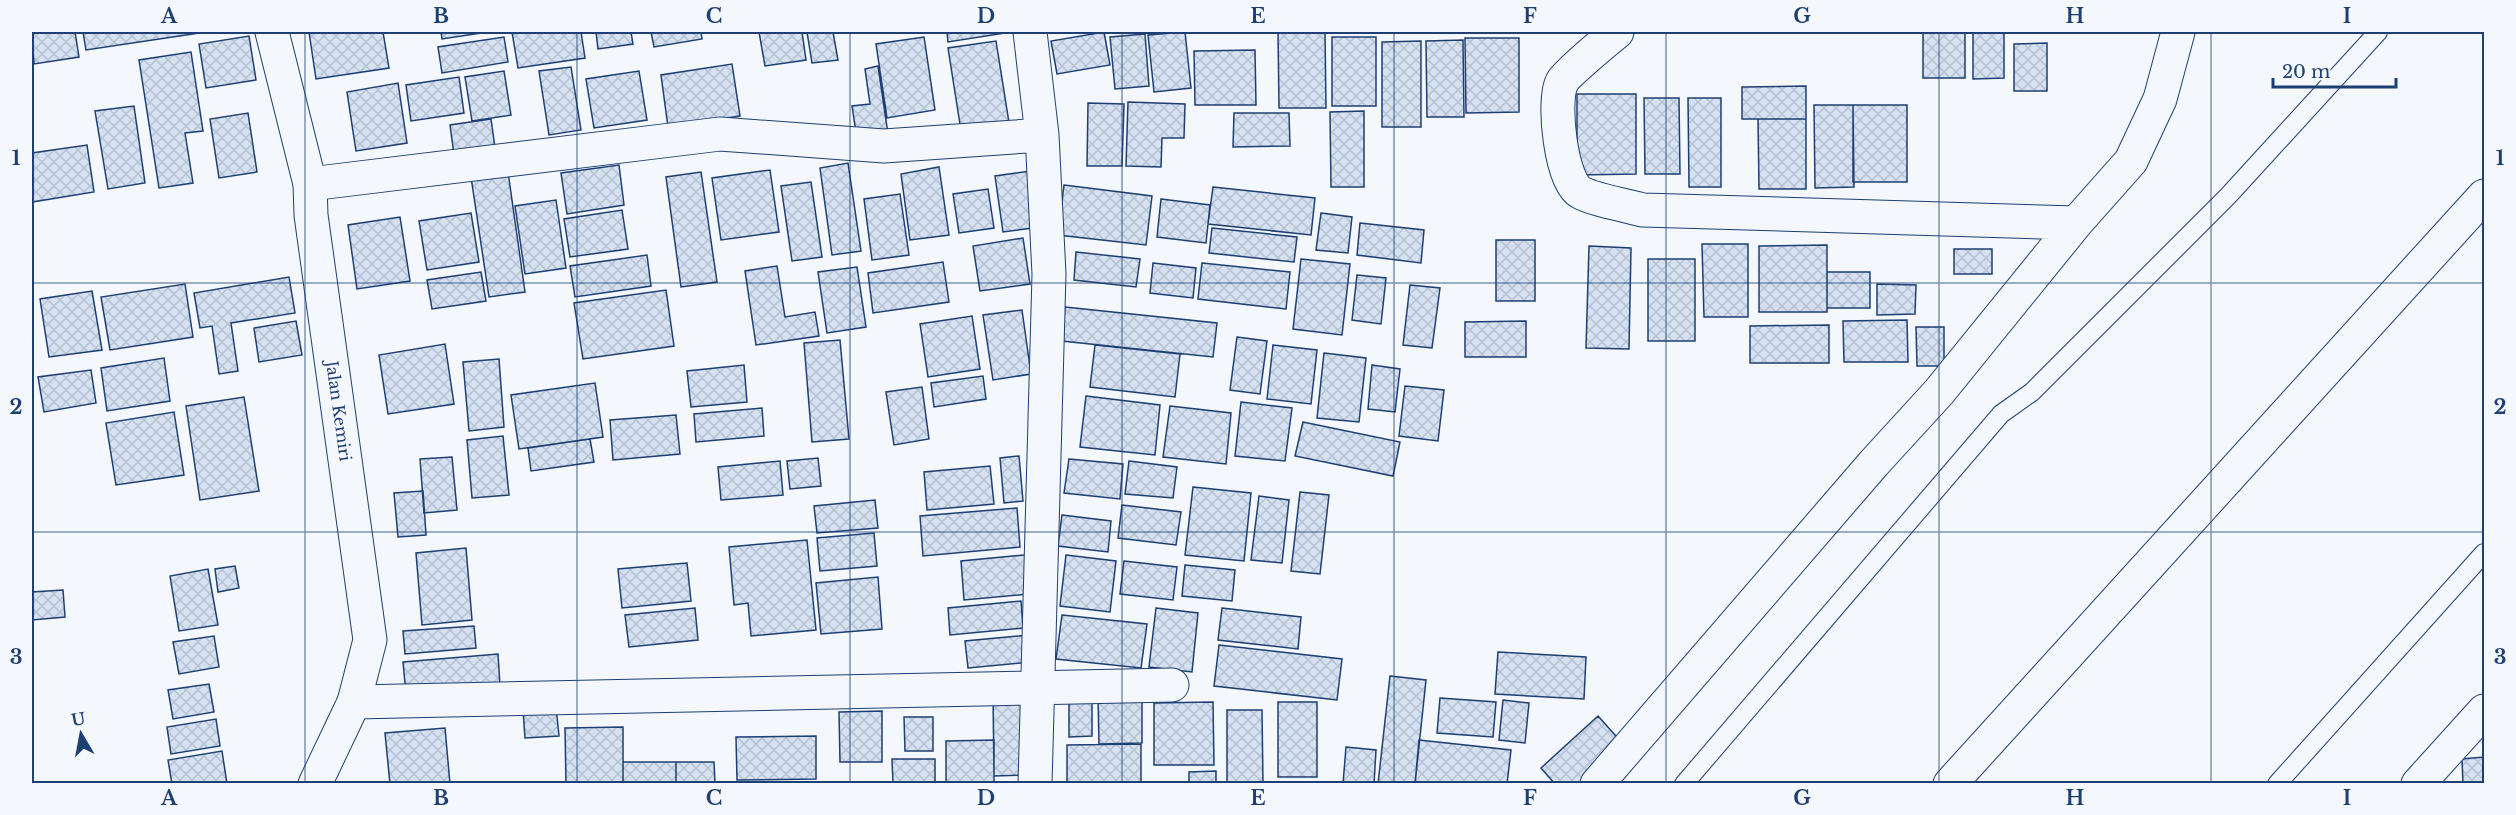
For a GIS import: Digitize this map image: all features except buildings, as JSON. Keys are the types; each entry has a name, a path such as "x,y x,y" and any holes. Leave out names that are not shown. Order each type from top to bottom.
{"street":[{"name":"Jalan Kemiri","path":"272,32 310,184 311,215 370,640 354,702 315,783"},
{"path":"1030,32 1042,135 1049,274 1035,783"},
{"path":"1617,32 1562,81 1558,108 1559,128 1567,176 1580,192 1643,210 2076,223"},
{"path":"1597,783 1874,463 1939,392 2076,223 2131,161 2160,99 2178,32"},
{"path":"310,184 720,134 884,146 1042,135"},
{"path":"1950,783 2484,196"},
{"path":"354,702 1036,686 1172,685"},
{"path":"2418,783 2484,711"}],"lane":[{"path":"1684,783 2001,414 2032,392 2228,196 2378,32"},
{"path":"2277,783 2484,553"}]}
